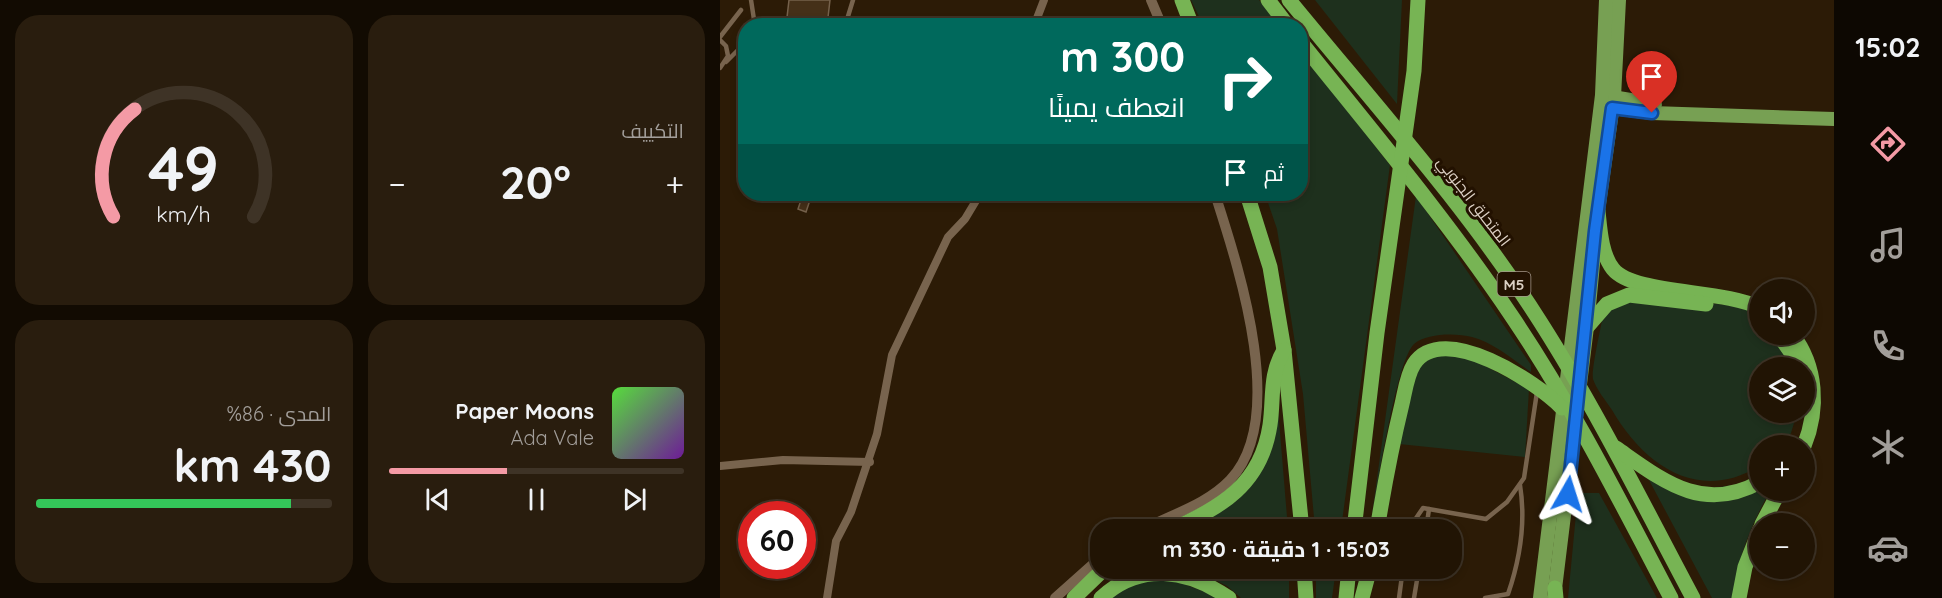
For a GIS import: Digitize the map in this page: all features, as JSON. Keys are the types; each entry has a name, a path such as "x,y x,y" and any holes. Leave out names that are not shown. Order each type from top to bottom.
{"highway":[{"path":"1182,0 1189,18"},
{"path":"1268,0 1282,18"},
{"name":"المتحلق الجنوبي","path":"1289,0 1304,18"},
{"path":"1355,519 1391,232 1414,71 1418,0"},
{"name":"المتحلق الجنوبي","path":"1308,23 1473,226 1541,322 1612,445 1693,598"},
{"name":"M5","path":"1308,51 1466,250 1514,320 1579,425 1671,598"},
{"path":"1248,201 1270,267 1284,350 1301,519"},
{"path":"1598,211 1609,263 1622,277 1642,284 1731,297 1749,304"},
{"path":"1587,327 1607,304 1629,295 1729,307 1749,315"},
{"path":"1798,345 1808,364 1814,391 1812,417 1804,435"},
{"path":"1196,519 1212,512 1234,494 1252,472 1266,442 1270,425 1274,374 1284,350"},
{"path":"1379,519 1403,399 1412,369 1420,357 1444,351 1470,351 1508,369 1537,387 1554,399 1579,425"},
{"path":"1612,445 1668,483 1695,493 1723,494 1749,486"},
{"path":"1740,598 1749,557"},
{"path":"1101,598 1123,581 1152,573 1176,575 1199,581 1229,598"},
{"path":"1658,573 1662,598"},
{"path":"1074,598 1094,579"},
{"path":"1305,579 1306,598"},
{"path":"1346,598 1348,579"},
{"path":"1362,598 1367,579"}],"main road":[{"path":"1606,0 1612,21"},
{"path":"1555,595 1574,316 1598,211 1612,21 1619,0"},
{"path":"1607,101 1652,113 1812,116 1834,119"},
{"path":"1540,598 1587,327 1588,250 1607,101"},
{"path":"1812,116 1834,111"}],"street":[{"path":"1037,18 1044,0"},
{"path":"1151,0 1159,18"},
{"path":"827,598 836,541 870,462 892,355 948,237 965,219 976,201"},
{"path":"1165,519 1199,503 1221,489 1249,452 1257,422 1258,407 1251,325 1217,201"},
{"path":"720,466 783,460 870,462"},
{"path":"1055,598 1090,566"}],"lane":[{"path":"751,0 754,18"},
{"path":"847,18 853,0"},
{"path":"726,62 728,51 720,38 741,10"},
{"path":"720,68 738,50"},
{"path":"1416,519 1423,508 1486,519 1507,502 1524,478 1537,387"},
{"path":"1485,598 1508,594 1517,567 1524,509 1520,485"},
{"path":"1428,519 1429,510"},
{"path":"1399,598 1402,579"},
{"path":"1414,598 1417,579"}],"green space":[{"path":"1191,0 1259,0 1273,18 1200,18"},
{"path":"1315,0 1402,0 1397,104"},
{"path":"1308,61 1390,165 1342,519 1314,519 1303,394 1277,229 1267,201 1308,201"},
{"path":"1416,196 1531,365 1531,372 1495,347 1472,337 1442,335 1426,338 1414,344 1407,355 1394,399 1371,519"},
{"path":"1641,294 1742,307 1749,311 1749,345 1784,345 1791,357 1749,357 1749,423 1794,423 1791,433 1790,435 1749,435 1749,471 1736,477 1715,481 1694,479 1674,473 1639,447 1594,383 1594,366 1604,310"},
{"path":"1455,350 1529,389 1525,457 1399,444 1406,405 1424,355"},
{"path":"1278,408 1287,519 1190,519 1240,491"},
{"path":"1641,465 1693,491 1749,483 1749,501 1765,501 1759,513 1749,513 1749,536 1738,570 1733,598 1712,598"},
{"path":"1578,493 1599,493 1657,598 1568,598"},
{"path":"1142,579 1171,579 1221,598 1101,598"},
{"path":"1213,579 1289,579 1289,598 1241,598 1227,586"},
{"path":"1316,579 1335,579 1332,598 1316,598"}],"building":[{"path":"789,0 830,0 828,18 787,18"},
{"path":"801,201 810,201 806,212 798,209"}],"route":[{"path":"1568,494 1587,327 1595,231 1612,108 1652,113"}]}
